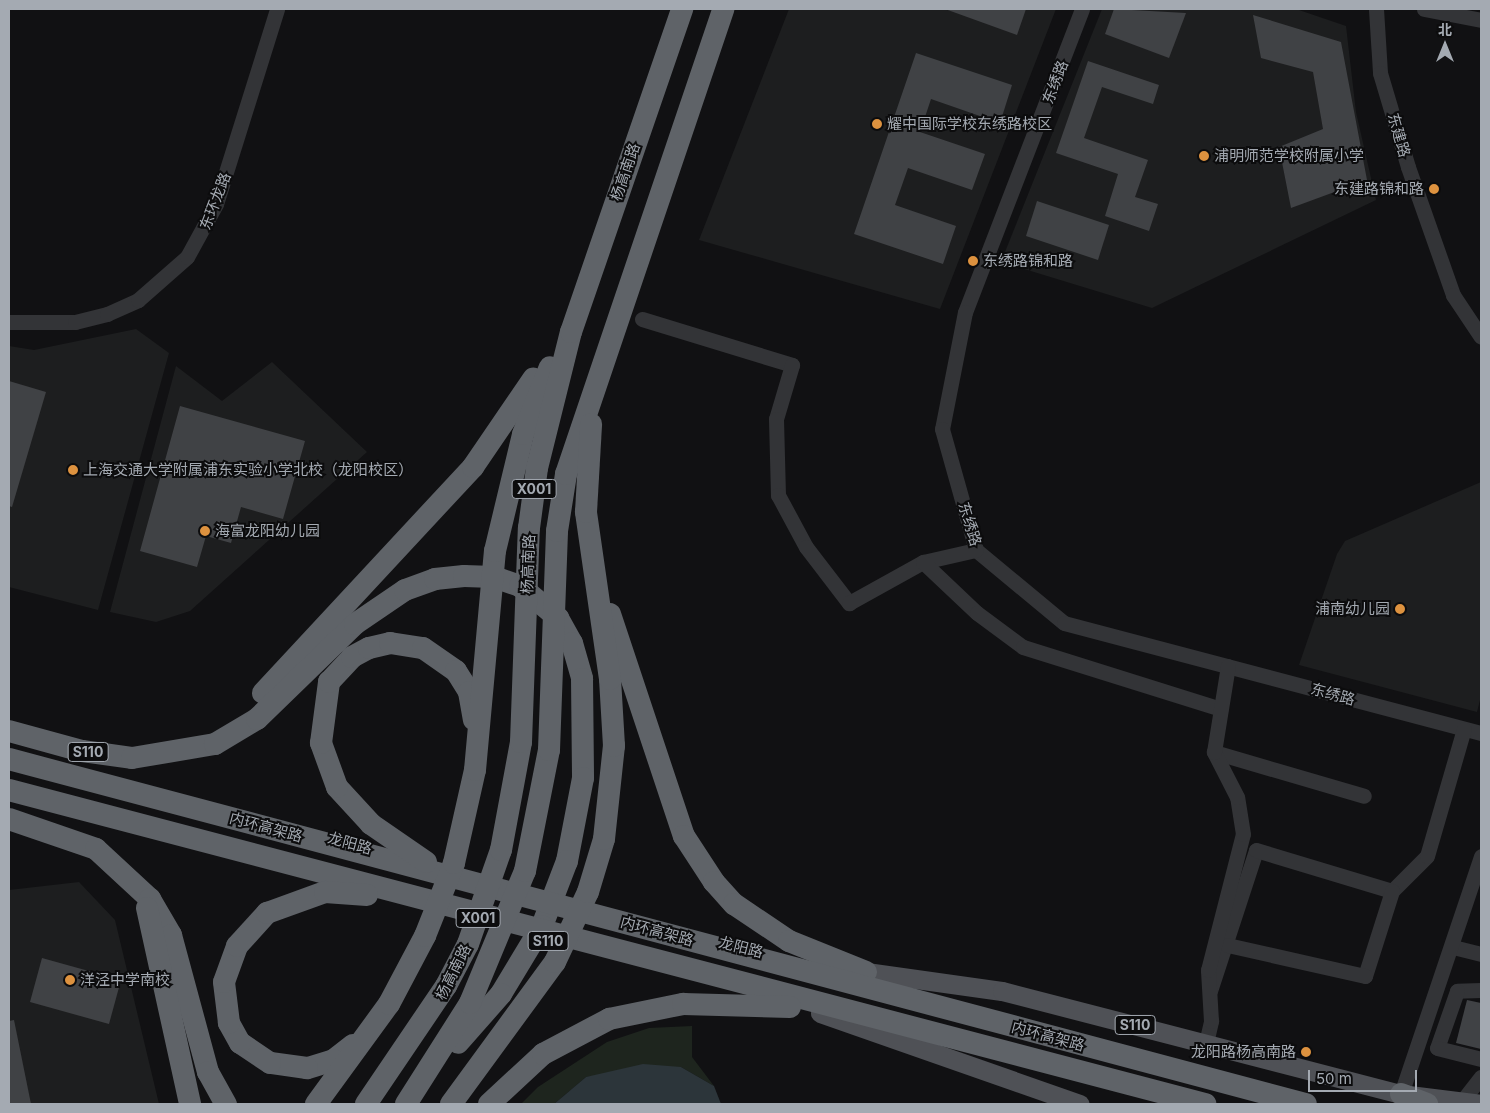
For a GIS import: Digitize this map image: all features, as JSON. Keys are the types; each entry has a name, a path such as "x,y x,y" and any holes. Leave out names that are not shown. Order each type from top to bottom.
{"highway":[{"name":"杨高南路","path":"366,1104 429,1015 475,926 509,817 524,705 529,528 537,468 587,279 682,9"},
{"name":"杨高南路","path":"406,1104 427,1076 470,1003 511,913 538,822 552,713 559,522 566,474 723,9"},
{"path":"316,1104 389,1004 425,936 454,863 474,770 495,551 523,434 587,279"},
{"path":"273,695 497,435 587,279"},
{"path":"451,1104 527,1007 555,962 588,892 604,839 611,789 612,703 593,571 586,476 601,366"},
{"path":"593,571 628,664 671,801 698,860 734,904 759,923 789,941 866,972"},
{"path":"273,695 355,624 405,590 436,579 494,577 520,586 558,618 572,644 582,679 585,754 580,805 559,884 542,926 500,994 427,1076"},
{"path":"431,865 371,824 337,787 326,764 321,719 330,682 352,657 390,643 436,653 456,671 469,692 474,770"},
{"name":"S110","path":"9,731 108,756 170,754 226,728 273,695"},
{"name":"内环高架路","path":"9,759 1306,1104"},
{"name":"内环高架路","path":"9,790 1205,1104"},
{"path":"9,819 78,840 134,880 146,906 208,1072 226,1104"},
{"path":"389,1004 357,1042 334,1060 307,1068 282,1067 240,1043 229,1023 224,982 237,946 267,913 300,897 325,892 395,900"},
{"path":"174,980 190,1104"},
{"path":"489,1104 543,1054 609,1019 683,1004 805,1009"},
{"path":"1401,1094 1427,1104"}],"main road":[{"name":"龙阳路","path":"9,752 745,949 866,972 1002,991 1401,1094 1481,1104"},
{"name":"S110","path":"9,800 805,1009 1080,1104"}],"street":[{"name":"东环龙路","path":"9,322 75,322 108,314 144,295 187,256 216,204 277,9"},
{"name":"东绣路","path":"1082,9 966,312 942,429 976,550 1064,623 1481,733"},
{"name":"东建路","path":"1376,9 1380,72 1408,167 1453,296 1481,337"},
{"path":"1424,9 1481,20"},
{"path":"642,319 792,365 776,419 778,495 806,547 849,603 923,562 976,550"},
{"path":"923,562 977,613 1023,647 1221,709"},
{"path":"1206,1043 1211,1021 1208,970 1243,834 1237,797 1214,752 1228,666"},
{"path":"1227,944 1365,976 1392,891 1427,856 1464,729"},
{"path":"1214,752 1364,796"},
{"path":"1210,991 1227,944 1256,850 1392,891"},
{"path":"1401,1094 1415,1048 1453,947 1481,856"},
{"path":"1453,947 1481,954"},
{"path":"1481,990 1457,991 1437,1048 1481,1059"},
{"path":"1462,1101 1481,1077"}],"shaded area":[{"name":"耀中国际学校东绣路校区","path":"789,9 1056,9 940,309 699,240"},
{"name":"浦明师范学校附属小学","path":"1102,9 1296,9 1346,26 1356,112 1376,200 1152,308 1001,262"},
{"name":"上海交通大学附属浦东实验小学北校（龙阳校区）","path":"136,329 169,353 98,610 9,587 9,346 34,350"},
{"name":"海富龙阳幼儿园","path":"272,362 367,452 190,611 156,622 110,612 176,366 222,401"},
{"name":"浦南幼儿园","path":"1481,482 1481,696 1477,712 1299,665 1337,554 1345,541"},
{"name":"洋泾中学南校","path":"79,882 115,920 159,1104 9,1104 9,890"},
{"path":"692,1026 692,1057 714,1086 681,1067 586,1077 554,1104 521,1104 538,1087 607,1042 649,1028"},
{"path":"643,1064 681,1067 714,1086 721,1104 554,1104 586,1077"}],"building":[{"path":"945,9 1026,9 1017,35"},
{"path":"1114,9 1186,13 1169,58 1105,34"},
{"path":"1253,15 1341,42 1367,180 1291,208 1279,147 1323,129 1313,72 1261,58"},
{"path":"916,53 1012,85 1000,123 931,99 920,132 985,154 972,190 908,168 895,205 956,226 943,264 854,234"},
{"path":"1088,61 1159,85 1153,104 1102,87 1084,138 1148,160 1135,197 1158,204 1149,231 1105,216 1118,174 1056,153"},
{"path":"1037,201 1109,225 1098,260 1026,236"},
{"path":"9,381 46,392 12,507 9,506"},
{"path":"180,406 305,441 283,519 241,507 231,543 206,536 197,567 140,551"},
{"path":"42,958 121,980 109,1024 30,1002"},
{"path":"1467,1000 1481,1003 1481,1049 1456,1043"},
{"path":"14,1020 31,1104 9,1104 9,1021"}],"place":[{"name":"耀中国际学校东绣路校区","path":"877,124"},
{"name":"浦明师范学校附属小学","path":"1204,156"},
{"name":"东建路锦和路","path":"1434,189"},
{"name":"东绣路锦和路","path":"973,261"},
{"name":"上海交通大学附属浦东实验小学北校（龙阳校区）","path":"73,470"},
{"name":"海富龙阳幼儿园","path":"205,531"},
{"name":"浦南幼儿园","path":"1400,609"},
{"name":"洋泾中学南校","path":"70,980"},
{"name":"龙阳路杨高南路","path":"1306,1052"}]}
